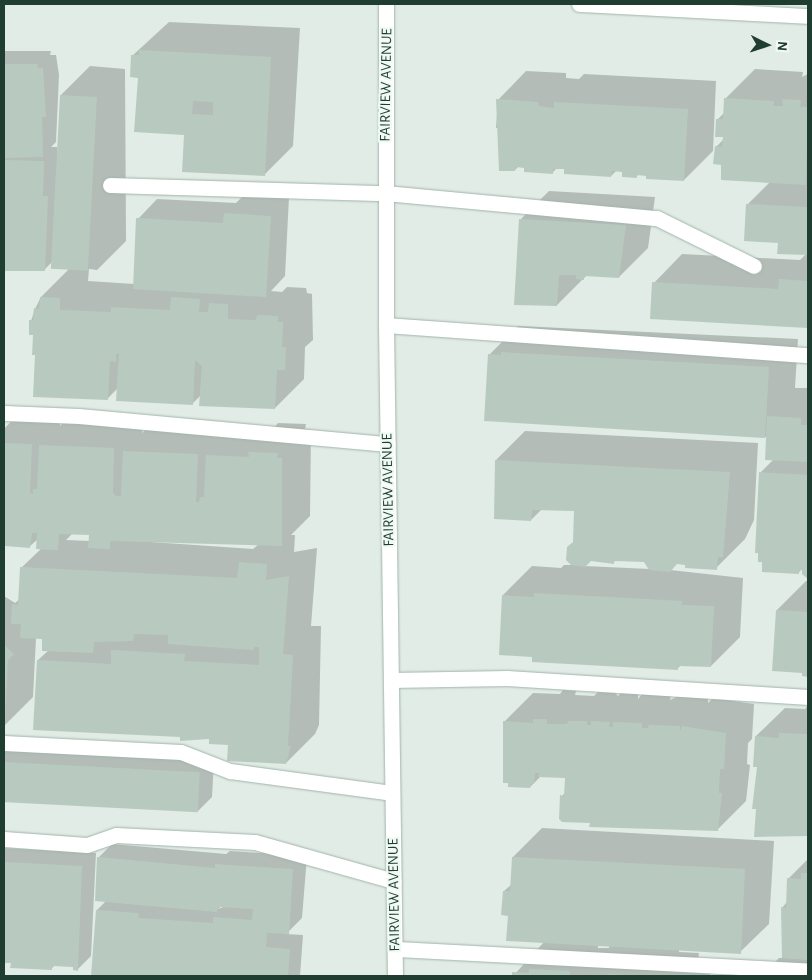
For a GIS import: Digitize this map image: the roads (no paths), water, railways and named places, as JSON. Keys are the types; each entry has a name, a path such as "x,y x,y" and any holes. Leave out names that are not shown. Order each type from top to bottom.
{"street":[{"name":"FAIRVIEW AVENUE","path":"386,4 386,326 395,976"},
{"path":"579,4 630,5 808,16"},
{"path":"110,185 385,193 657,218 754,266"},
{"path":"386,326 808,354"},
{"path":"4,413 79,416 388,444"},
{"path":"391,680 507,678 808,698"},
{"path":"4,743 181,752 230,771 392,793"},
{"path":"4,840 87,845 116,835 256,842 394,881"},
{"path":"395,948 808,972"}]}
